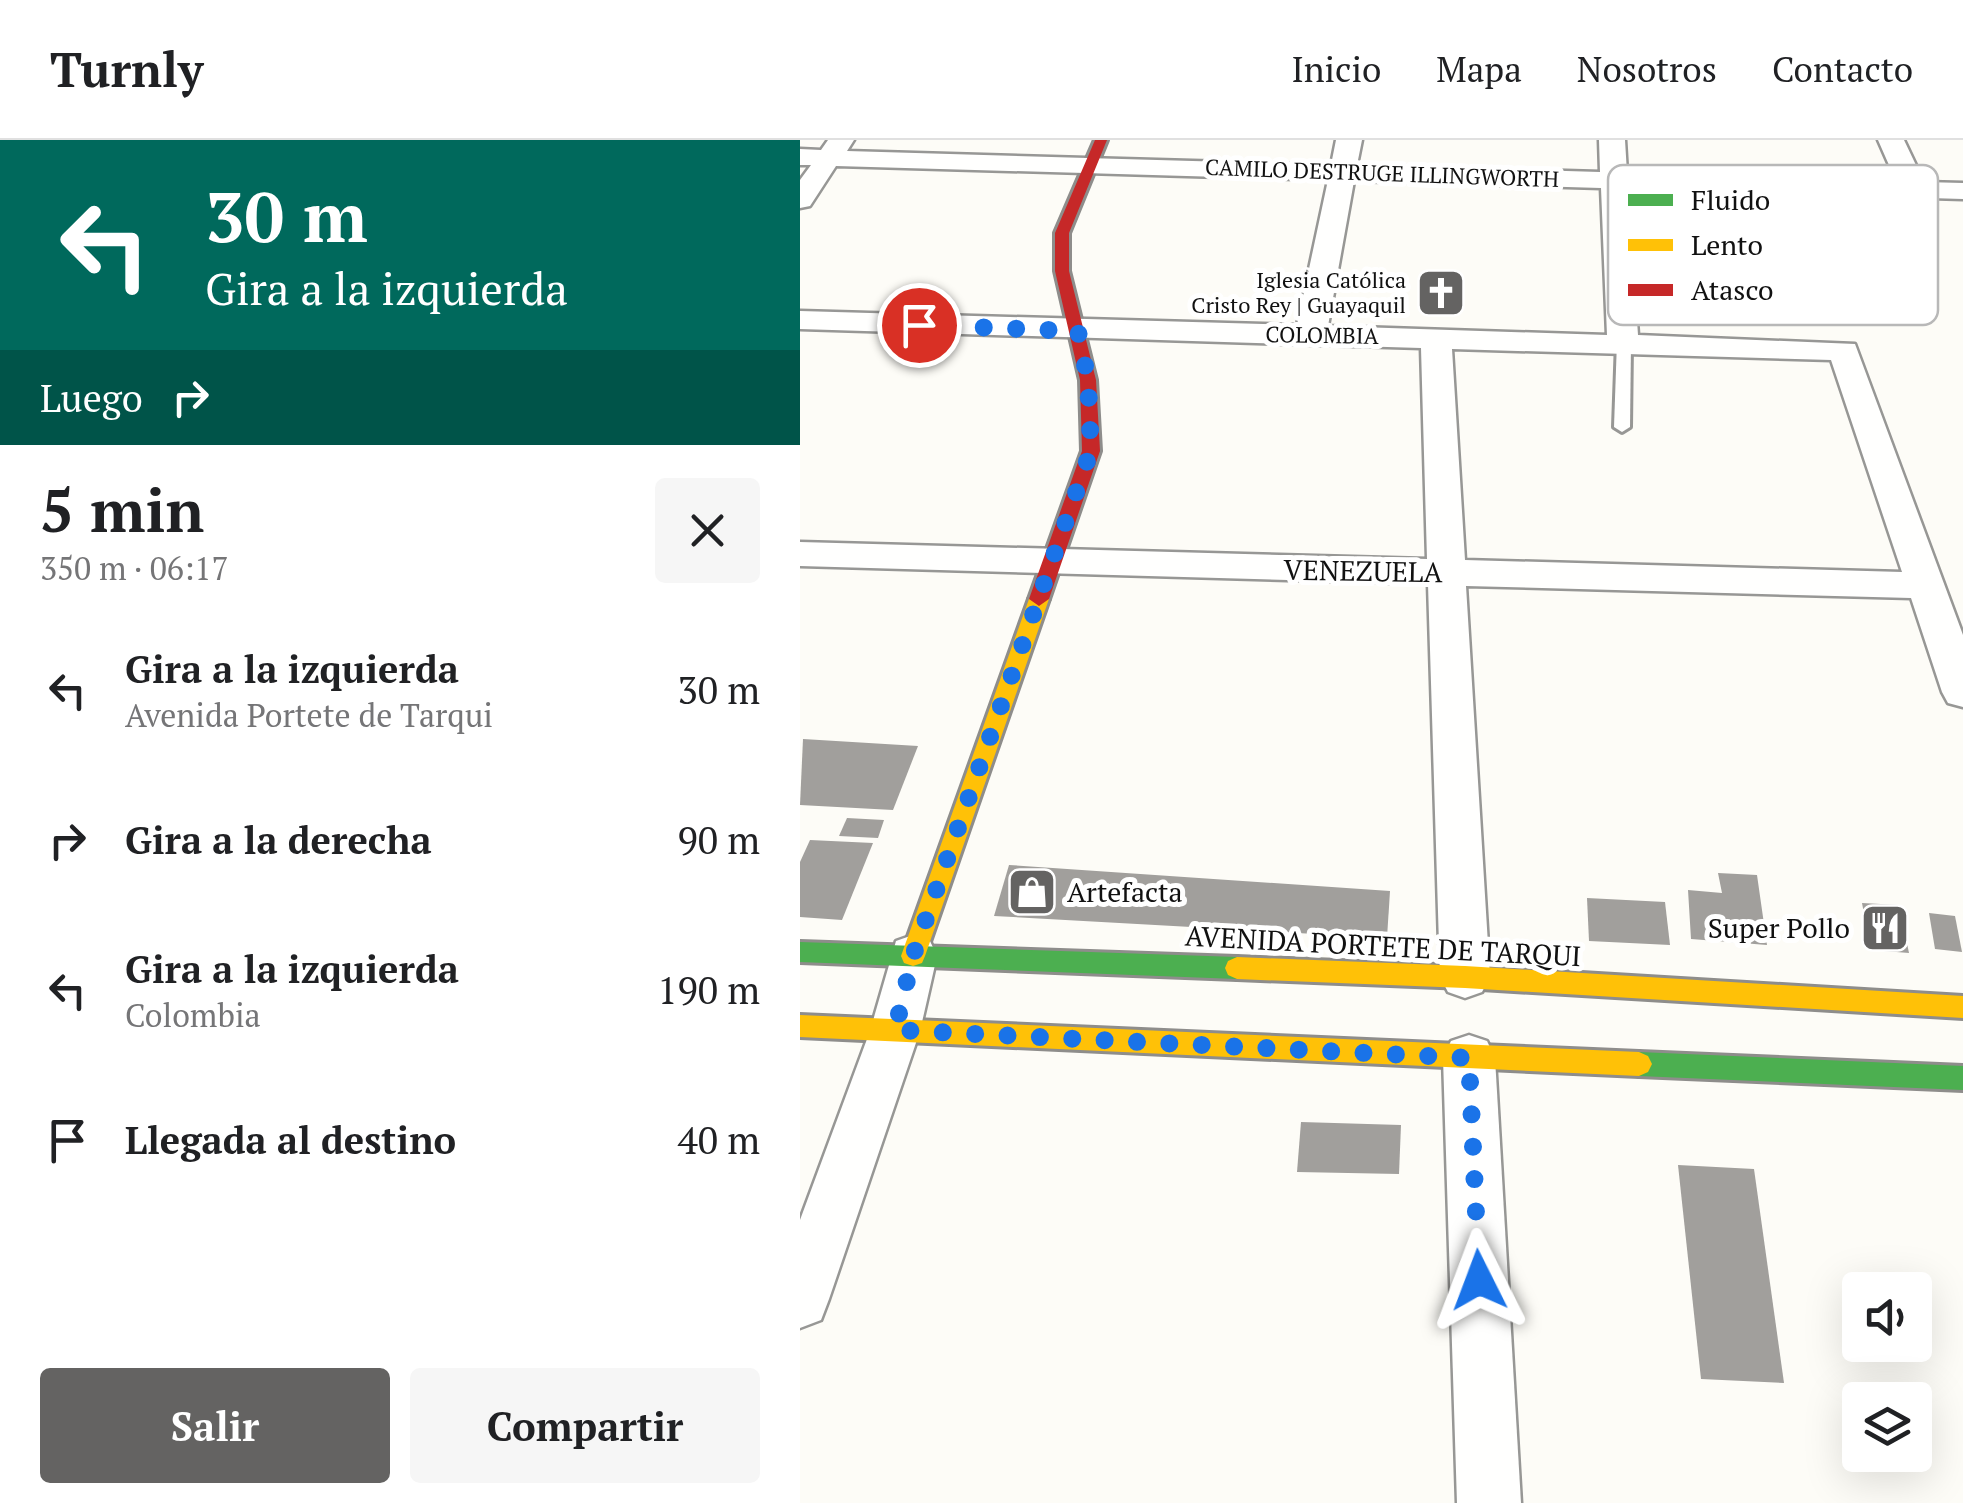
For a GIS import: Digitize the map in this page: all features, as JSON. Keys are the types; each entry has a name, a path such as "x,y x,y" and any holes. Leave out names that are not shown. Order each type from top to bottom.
{"main road":[{"path":"913,956 1091,450 1088,380 1062,270 1062,233 1096,153"},
{"name":"AVENIDA PORTETE DE TARQUI","path":"800,952 1465,977 1963,1007"},
{"path":"800,1026 1963,1078"}],"street":[{"path":"1311,334 1349,140"},
{"path":"1612,140 1613,165"},
{"path":"1891,140 1902,165"},
{"path":"800,200 835,149"},
{"name":"CAMILO DESTRUGE ILLINGWORTH","path":"800,157 835,149 1096,153 1345,172 1608,180"},
{"name":"CAMILO DESTRUGE ILLINGWORTH","path":"1938,190 1963,191"},
{"name":"COLOMBIA","path":"800,320 1844,351 1926,586"},
{"path":"1621,325 1622,344"},
{"path":"1436,338 1465,977"},
{"name":"VENEZUELA","path":"800,554 1926,586"},
{"path":"1926,586 1963,692"},
{"path":"800,1298 895,1030 913,956"},
{"path":"1469,1058 1490,1503"}],"lane":[{"path":"1622,344 1622,426"}],"building":[{"path":"803,739 918,746 893,810 800,805"},
{"path":"847,818 884,820 878,838 839,836"},
{"path":"810,840 873,843 842,920 800,917 800,862"},
{"path":"1009,865 1390,891 1387,938 994,916"},
{"path":"1718,873 1757,875 1767,945 1691,939 1688,890 1722,893"},
{"path":"1587,898 1665,902 1670,945 1589,941"},
{"name":"Super Pollo","path":"1862,903 1899,905 1909,953 1871,950"},
{"path":"1929,913 1955,916 1962,952 1935,949"},
{"path":"1301,1122 1401,1125 1399,1174 1297,1172"},
{"path":"1678,1165 1754,1169 1784,1383 1701,1379"}],"traffic: fast":[{"path":"800,952 1237,968"},
{"path":"1639,1064 1963,1078"}],"traffic: slow":[{"path":"913,956 1039,599"},
{"path":"1237,968 1465,977 1963,1007"},
{"path":"800,1026 1639,1064"}],"traffic: jam":[{"path":"1039,599 1091,451 1088,380 1062,271 1062,233 1101,140"}],"place":[{"name":"Iglesia Católica Cristo Rey | Guayaquil","path":"1441,293"},
{"name":"Artefacta","path":"1032,892"},
{"name":"Super Pollo","path":"1885,928"}],"route":[{"path":"919,325 1078,331 1088,380 1091,450 913,956 895,1030 1469,1058 1479,1280"}]}
